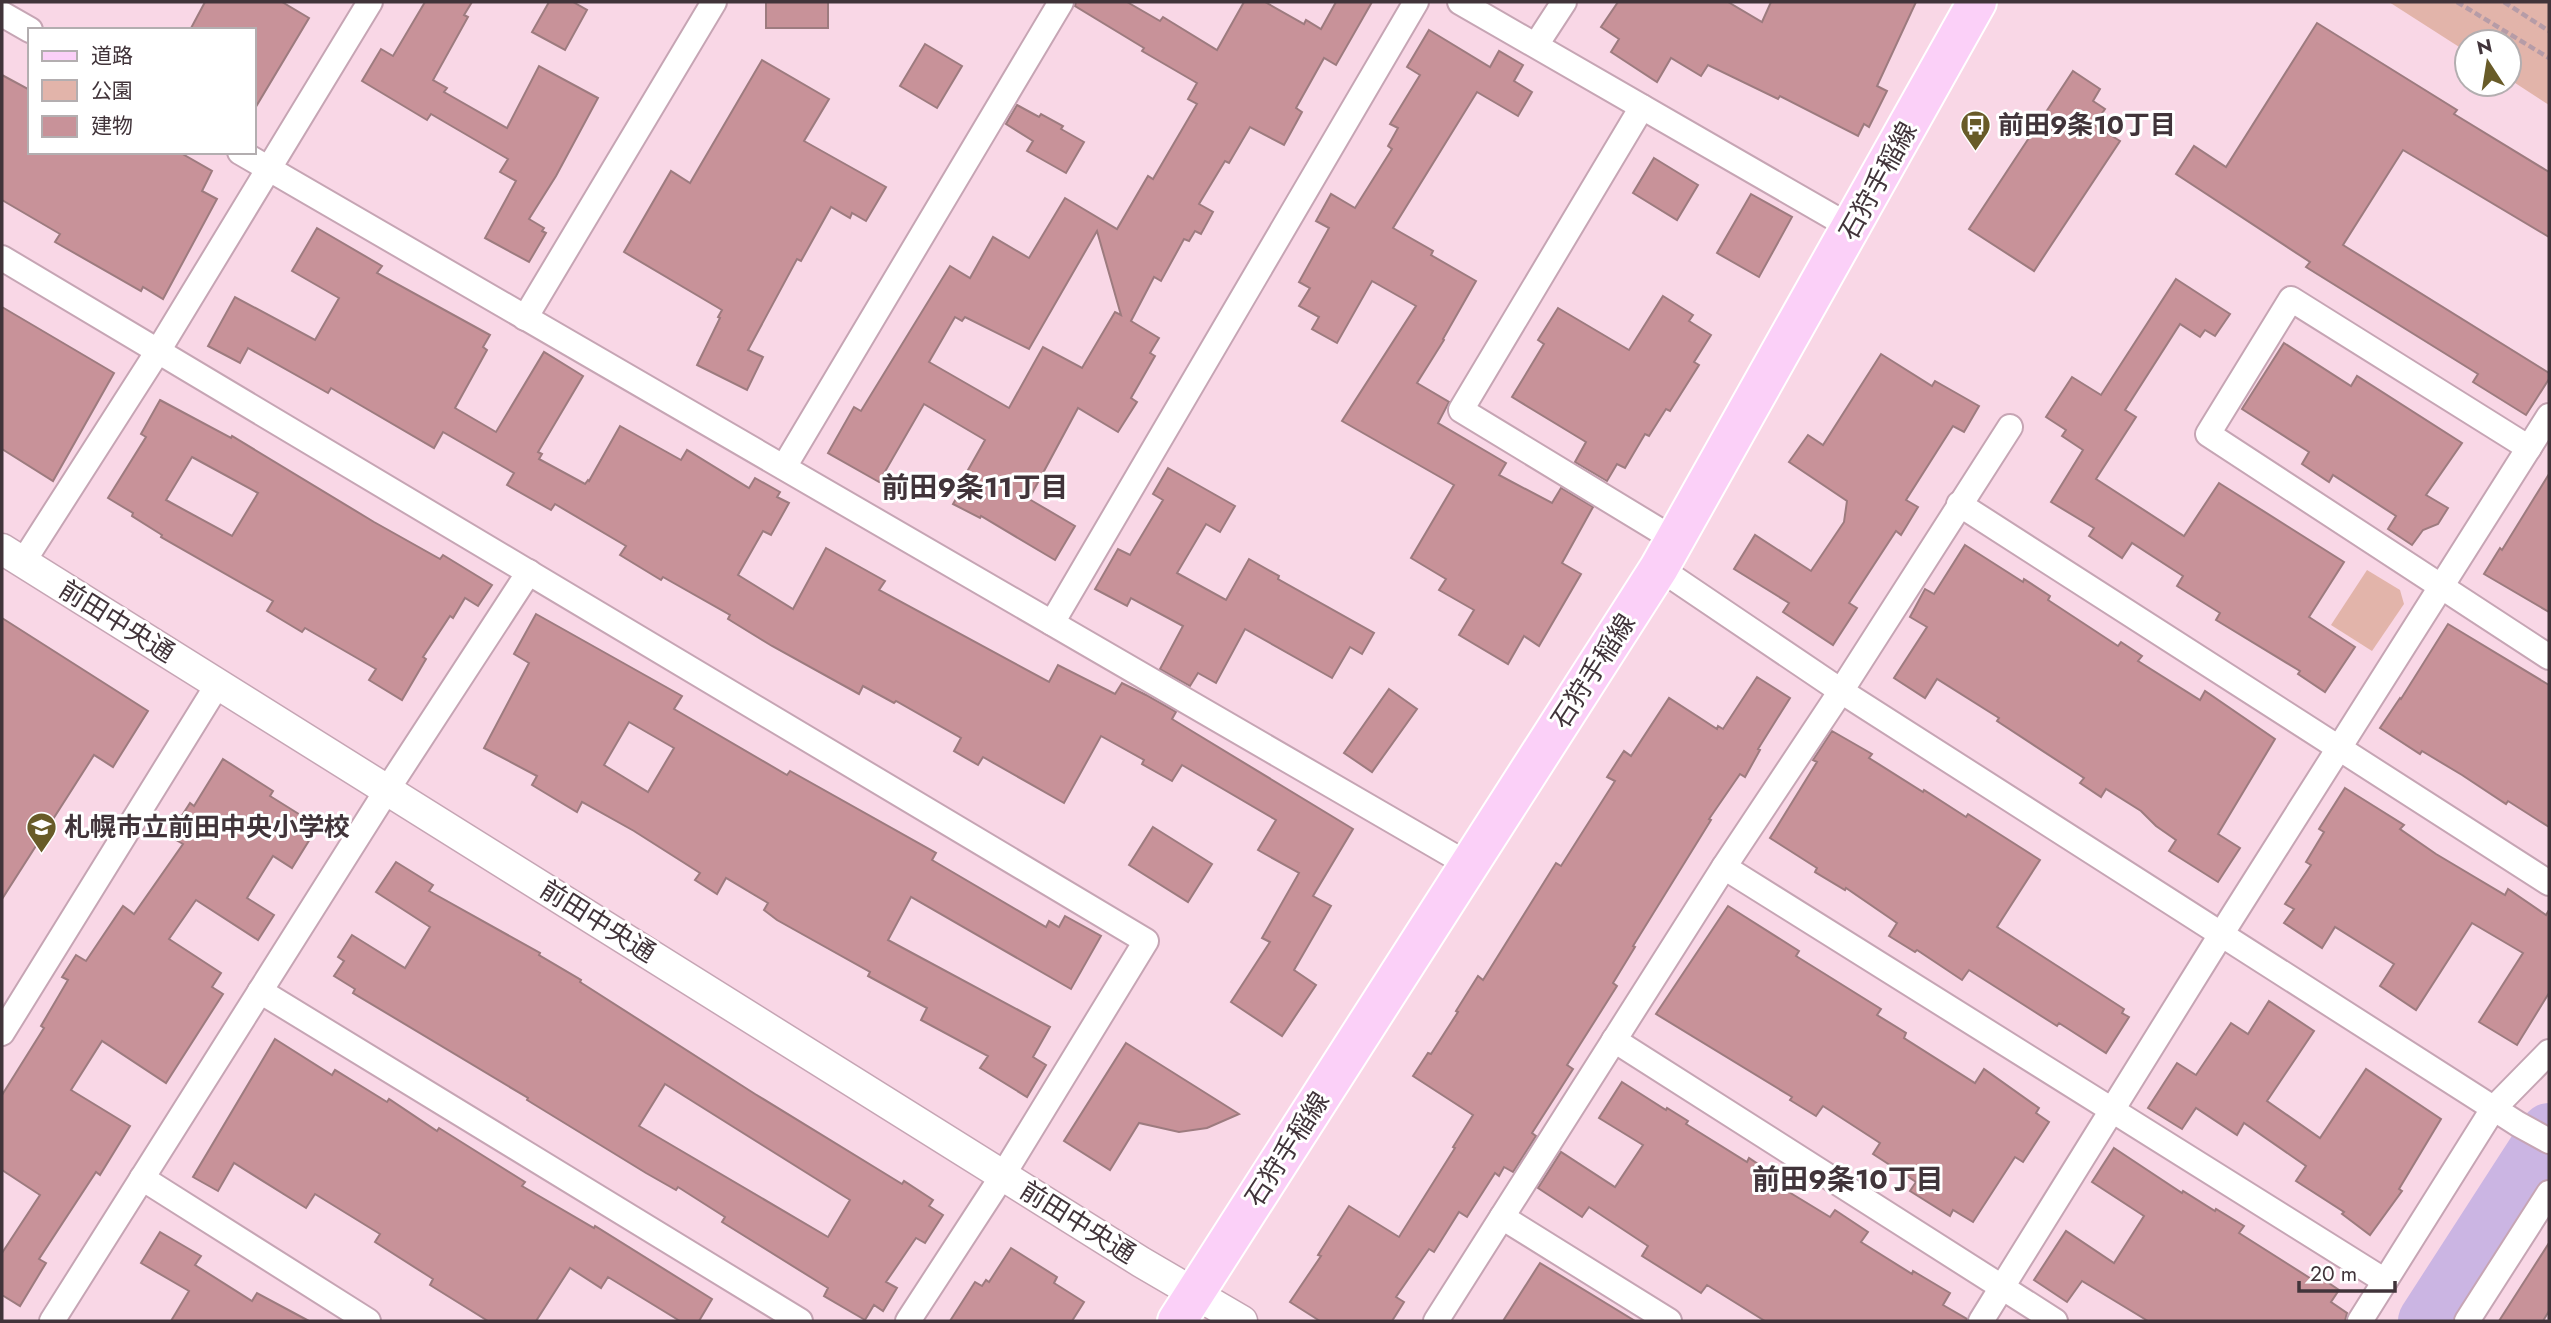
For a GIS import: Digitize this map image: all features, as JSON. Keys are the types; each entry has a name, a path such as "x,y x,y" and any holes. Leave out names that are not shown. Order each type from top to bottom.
{"main road":[{"name":"石狩手稲線","path":"1185,1308 1667,554 1977,2"}],"street":[{"path":"12,555 158,351 370,2"},
{"path":"525,318 714,2"},
{"path":"784,467 1061,2"},
{"path":"1052,623 1416,2"},
{"path":"1460,2 1852,228"},
{"path":"1536,45 1564,2"},
{"path":"9,11 28,28"},
{"path":"1642,107 1461,410 1667,554 1841,691 2518,1125 2549,1141"},
{"path":"243,154 1469,865"},
{"path":"2,258 1146,940 1003,1175 908,1321"},
{"path":"2529,448 2291,299 2208,434 2549,657"},
{"path":"1981,1321 2222,933 2549,416"},
{"path":"1436,1321 1724,867 1841,691 2010,427"},
{"path":"1959,504 2549,883"},
{"name":"前田中央通","path":"12,555 1003,1175 1185,1308 1242,1321"},
{"path":"52,1321 528,572"},
{"path":"2,1033 218,684"},
{"path":"1724,867 2385,1281"},
{"path":"260,991 800,1321"},
{"path":"1614,1040 2055,1321"},
{"path":"2360,1321 2493,1109 2549,1052"},
{"path":"142,1178 368,1321"},
{"path":"2467,1321 2549,1192"},
{"path":"1502,1217 1669,1321"}],"path":[{"path":"2456,2 2549,58"},
{"path":"2504,2 2549,31"}],"green space":[{"path":"2389,2 2549,2 2549,105 2523,88 2523,28 2453,28 2453,43"},
{"path":"2367,570 2400,590 2404,604 2372,651 2331,625"}],"building":[{"path":"205,2 282,2 309,18 256,107 256,28 191,28"},
{"path":"425,2 472,2 464,15 468,17 433,80 447,88 444,92 507,128 539,66 598,98 556,176 529,219 544,228 542,231 546,233 529,262 485,238 516,181 500,172 508,159 431,114 427,120 362,81 381,49 393,56"},
{"path":"549,2 573,2 587,10 565,50 532,32"},
{"path":"766,2 828,2 828,28 766,28"},
{"path":"1076,2 1127,2 1160,21 1163,17 1217,50 1244,2 1265,2 1304,24 1306,20 1321,29 1336,2 1372,2 1336,65 1324,58 1296,108 1302,112 1284,145 1250,127 1229,163 1225,161 1199,204 1213,212 1201,234 1195,231 1189,241 1184,239 1161,281 1154,277 1131,321 1159,338 1150,353 1155,356 1131,398 1137,402 1118,432 1078,408 1029,499 1075,526 1055,560 981,516 980,518 953,504 962,488 959,486 985,440 924,404 879,482 828,453 854,407 861,411 950,266 970,278 993,237 1029,258 1065,198 1117,229 1148,176 1153,179 1197,104 1188,99 1197,83 1142,51 1144,48 1075,6","holes":["1097,231 1121,315 1115,312 1082,368 1043,347 1009,408 929,362 955,317 962,321 965,317 1029,349"]},
{"path":"1618,2 1728,2 1762,22 1771,2 1916,2 1877,86 1887,91 1869,127 1864,124 1858,136 1780,96 1778,99 1708,65 1701,76 1671,58 1657,82 1611,52 1619,39 1601,27"},
{"path":"2317,23 2457,110 2454,114 2549,172 2549,237 2403,150 2343,245 2549,373 2549,379 2526,415 2473,382 2478,374 2306,267 2310,262 2176,174 2194,146 2226,167"},
{"path":"1429,30 1490,67 1499,51 1523,65 1514,81 1532,92 1518,116 1477,92 1393,228 1433,251 1431,255 1476,281 1417,383 1449,402 1438,423 1506,463 1499,475 1552,503 1561,488 1593,507 1562,563 1581,574 1539,646 1524,636 1508,664 1459,635 1474,610 1439,590 1446,579 1411,558 1454,485 1342,421 1416,306 1372,281 1337,343 1312,329 1319,317 1299,306 1310,288 1299,282 1329,228 1316,221 1331,194 1355,208 1392,149 1388,146 1398,128 1390,124 1420,75 1407,67"},
{"path":"925,44 962,66 937,108 900,86"},
{"path":"762,60 829,99 804,141 886,187 866,221 852,213 850,218 831,207 801,261 797,259 748,350 763,357 747,390 697,365 722,310 624,252 671,171 690,183"},
{"path":"2073,71 2100,89 2093,101 2105,109 2094,125 2120,141 2034,271 1969,229"},
{"path":"2,75 28,89 28,154 182,154 212,171 202,191 217,199 163,299 143,287 141,291 55,242 60,234 2,200"},
{"path":"1017,105 1063,126 1061,129 1084,142 1066,173 1027,151 1033,141 1006,124"},
{"path":"1654,158 1698,185 1677,220 1633,193"},
{"path":"1751,194 1792,217 1759,277 1717,253"},
{"path":"317,228 382,266 377,273 490,335 483,347 487,350 455,408 496,432 544,352 583,376 538,452 542,454 539,459 585,484 620,426 681,460 687,450 749,488 755,478 780,492 777,497 789,503 771,535 763,531 738,575 793,609 826,548 885,581 879,590 1049,682 1058,665 1115,694 1122,683 1146,695 1176,712 1172,719 1353,829 1313,896 1331,906 1294,970 1316,985 1282,1036 1231,1002 1270,942 1262,938 1299,873 1258,850 1276,820 1182,765 1172,781 1142,764 1144,760 1101,736 1064,803 983,757 978,765 954,751 961,738 896,701 894,703 863,686 859,694 772,646 728,619 730,615 663,577 661,580 620,555 626,546 555,504 551,510 507,485 514,473 443,432 434,448 331,388 328,393 248,348 240,363 208,346 235,297 315,340 339,298 292,271"},
{"path":"2176,279 2230,314 2215,336 2205,330 2200,337 2180,324 2125,410 2136,417 2096,479 2184,536 2219,483 2344,562 2309,617 2355,647 2325,692 2298,674 2300,671 2216,620 2220,613 2177,586 2183,576 2132,543 2122,558 2089,536 2094,528 2051,502 2083,450 2062,436 2066,430 2046,417 2072,377 2101,395"},
{"path":"1663,296 1693,315 1689,321 1711,335 1694,362 1699,365 1670,411 1666,409 1649,436 1645,434 1625,468 1617,464 1607,481 1575,462 1586,442 1512,397 1544,344 1538,340 1558,308 1629,350"},
{"path":"2,307 114,373 53,481 2,449"},
{"path":"2284,343 2351,386 2357,376 2462,443 2426,495 2448,508 2438,524 2423,530 2412,545 2388,529 2396,516 2333,475 2329,482 2302,464 2309,452 2242,409"},
{"path":"1881,354 1932,386 1935,381 1979,406 1964,432 1953,426 1906,500 1918,507 1901,535 1896,531 1849,603 1857,608 1833,645 1783,612 1789,603 1734,569 1755,535 1811,571 1844,522 1847,501 1789,462 1808,435 1823,445"},
{"path":"160,400 231,438 232,436 374,522 440,559 443,555 492,585 478,606 465,598 453,618 450,616 423,657 426,659 402,700 369,680 376,669 305,628 302,632 267,611 273,601 161,537 162,535 132,516 133,513 108,498 146,437 141,434","holes":["192,457 258,493 232,536 166,500"]},
{"path":"1168,468 1235,506 1220,532 1206,524 1177,573 1226,600 1249,559 1279,576 1278,579 1374,633 1362,654 1350,647 1332,678 1245,629 1216,683 1198,673 1190,686 1160,669 1183,626 1131,598 1127,606 1095,589 1118,549 1130,555 1163,500 1153,494"},
{"path":"2549,474 2549,612 2484,574"},
{"path":"1965,545 2050,596 2048,600 2118,646 2121,642 2142,656 2138,661 2200,700 2205,691 2275,739 2218,834 2240,848 2218,882 2169,851 2176,840 2141,811 2106,789 2101,797 2080,783 2084,778 1997,721 1999,718 1937,679 1925,698 1894,678 1927,627 1910,617 1925,589 1934,594"},
{"path":"536,614 682,696 674,709 787,775 790,771 936,853 932,860 1046,927 1049,921 1059,927 1065,916 1101,936 1071,989 911,897 888,940 1050,1027 1033,1057 1046,1065 1027,1097 980,1068 988,1056 921,1020 927,1008 868,976 870,972 777,920 764,910 768,903 726,878 717,894 695,880 700,873 634,831 582,802 577,812 532,785 537,776 484,748 529,663 514,654","holes":["629,722 674,748 648,792 604,765"]},
{"name":"札幌市立前田中央小学校","path":"2,618 148,711 113,767 94,755 2,899"},
{"path":"2448,624 2549,685 2549,827 2508,801 2506,804 2422,751 2420,754 2380,728"},
{"path":"1757,677 1790,698 1758,749 1760,750 1745,777 1740,774 1709,819 1711,820 1633,946 1635,947 1613,983 1617,986 1567,1065 1573,1069 1532,1133 1536,1136 1513,1172 1504,1167 1499,1176 1495,1173 1467,1217 1459,1212 1434,1252 1429,1249 1396,1297 1404,1302 1392,1321 1320,1321 1290,1302 1321,1256 1318,1255 1349,1206 1399,1237 1455,1148 1453,1147 1473,1115 1413,1076 1428,1053 1431,1054 1478,976 1483,980 1556,863 1561,866 1615,781 1607,777 1624,751 1631,756 1669,698 1717,729 1718,726 1723,729"},
{"path":"1389,689 1417,709 1372,772 1344,753"},
{"path":"1832,731 1872,754 1869,758 1923,792 1924,790 1966,817 1968,814 2040,860 1997,927 2124,1009 2122,1013 2129,1017 2106,1053 2059,1023 2057,1026 1969,970 1962,980 1917,950 1915,952 1889,936 1897,923 1846,888 1845,890 1815,872 1817,868 1770,838 1817,762 1813,760"},
{"path":"223,759 273,791 270,796 318,826 292,868 273,856 247,898 274,915 258,940 196,900 169,939 221,973 212,987 223,994 166,1083 102,1041 71,1090 130,1126 100,1175 96,1172 39,1259 46,1263 20,1306 2,1295 2,1253 40,1195 2,1170 2,1095 44,1028 41,1026 68,980 62,977 76,955 86,961 123,906 134,914 183,844 169,836 190,803 194,806"},
{"path":"2345,788 2404,825 2400,829 2436,854 2505,895 2508,889 2546,915 2549,910 2549,993 2517,1045 2479,1022 2523,953 2472,923 2416,1010 2380,986 2394,964 2335,927 2322,948 2284,923 2294,909 2285,904 2311,865 2306,862 2324,832 2319,829"},
{"path":"1153,827 1212,864 1188,902 1129,865"},
{"path":"396,862 433,885 429,891 540,953 539,955 581,980 580,982 755,1094 902,1184 904,1181 933,1200 929,1206 943,1215 925,1243 916,1238 886,1282 897,1288 883,1311 874,1305 865,1320 824,1296 828,1288 722,1222 725,1217 678,1187 676,1190 646,1173 527,1100 528,1098 353,993 355,989 334,976 344,961 338,957 352,935 405,968 430,927 376,892","holes":["665,1084 850,1200 828,1237 639,1126"]},
{"path":"1728,906 1799,951 1796,956 1881,1009 1877,1015 1906,1033 1904,1038 1975,1083 1984,1069 2039,1108 2036,1113 2049,1122 2023,1162 2015,1157 1973,1222 1953,1210 1950,1216 1910,1191 1916,1182 1873,1154 1880,1143 1823,1106 1816,1116 1790,1100 1792,1097 1656,1014"},
{"path":"2269,1001 2314,1031 2267,1101 2320,1138 2366,1069 2441,1119 2399,1189 2402,1191 2370,1235 2342,1214 2344,1212 2296,1181 2306,1166 2244,1123 2237,1135 2196,1108 2182,1129 2148,1108 2177,1063 2196,1075 2231,1023 2248,1034"},
{"path":"275,1039 332,1075 335,1070 387,1102 389,1099 437,1131 439,1128 525,1182 522,1186 594,1228 595,1226 712,1299 699,1321 680,1321 608,1277 601,1288 570,1268 536,1321 488,1321 430,1285 433,1279 375,1242 380,1234 315,1194 306,1208 234,1163 218,1191 193,1177"},
{"path":"1126,1043 1239,1114 1207,1128 1179,1132 1139,1123 1110,1170 1064,1141"},
{"path":"1622,1082 1688,1121 1686,1124 1747,1162 1749,1158 1782,1180 1779,1186 1830,1217 1835,1210 1868,1232 1861,1242 1912,1274 1913,1271 1950,1293 1943,1305 1967,1319 1966,1321 1765,1321 1707,1285 1701,1293 1642,1256 1648,1246 1589,1207 1582,1217 1538,1188 1561,1152 1615,1187 1643,1145 1599,1118"},
{"path":"2114,1148 2182,1193 2183,1191 2244,1226 2239,1233 2313,1280 2317,1275 2339,1290 2331,1302 2347,1313 2345,1321 2148,1321 2082,1281 2067,1302 2034,1280 2066,1231 2114,1263 2144,1216 2092,1182"},
{"path":"160,1232 201,1256 195,1265 252,1301 257,1293 309,1321 171,1321 189,1291 141,1263"},
{"path":"2549,1243 2549,1311 2543,1321 2499,1321"},
{"path":"1011,1248 1057,1277 1054,1283 1084,1302 1072,1321 950,1321 975,1282 982,1286 986,1280 989,1282"},
{"path":"1540,1263 1635,1321 1503,1321"}],"waterway":[{"path":"2427,1321 2549,1132"}],"place":[{"name":"前田9条10丁目","path":"1975,152"},
{"name":"札幌市立前田中央小学校","path":"41,854"}],"district":[{"name":"前田9条11丁目","path":"975,487"},
{"name":"前田9条10丁目","path":"1848,1179"}]}
